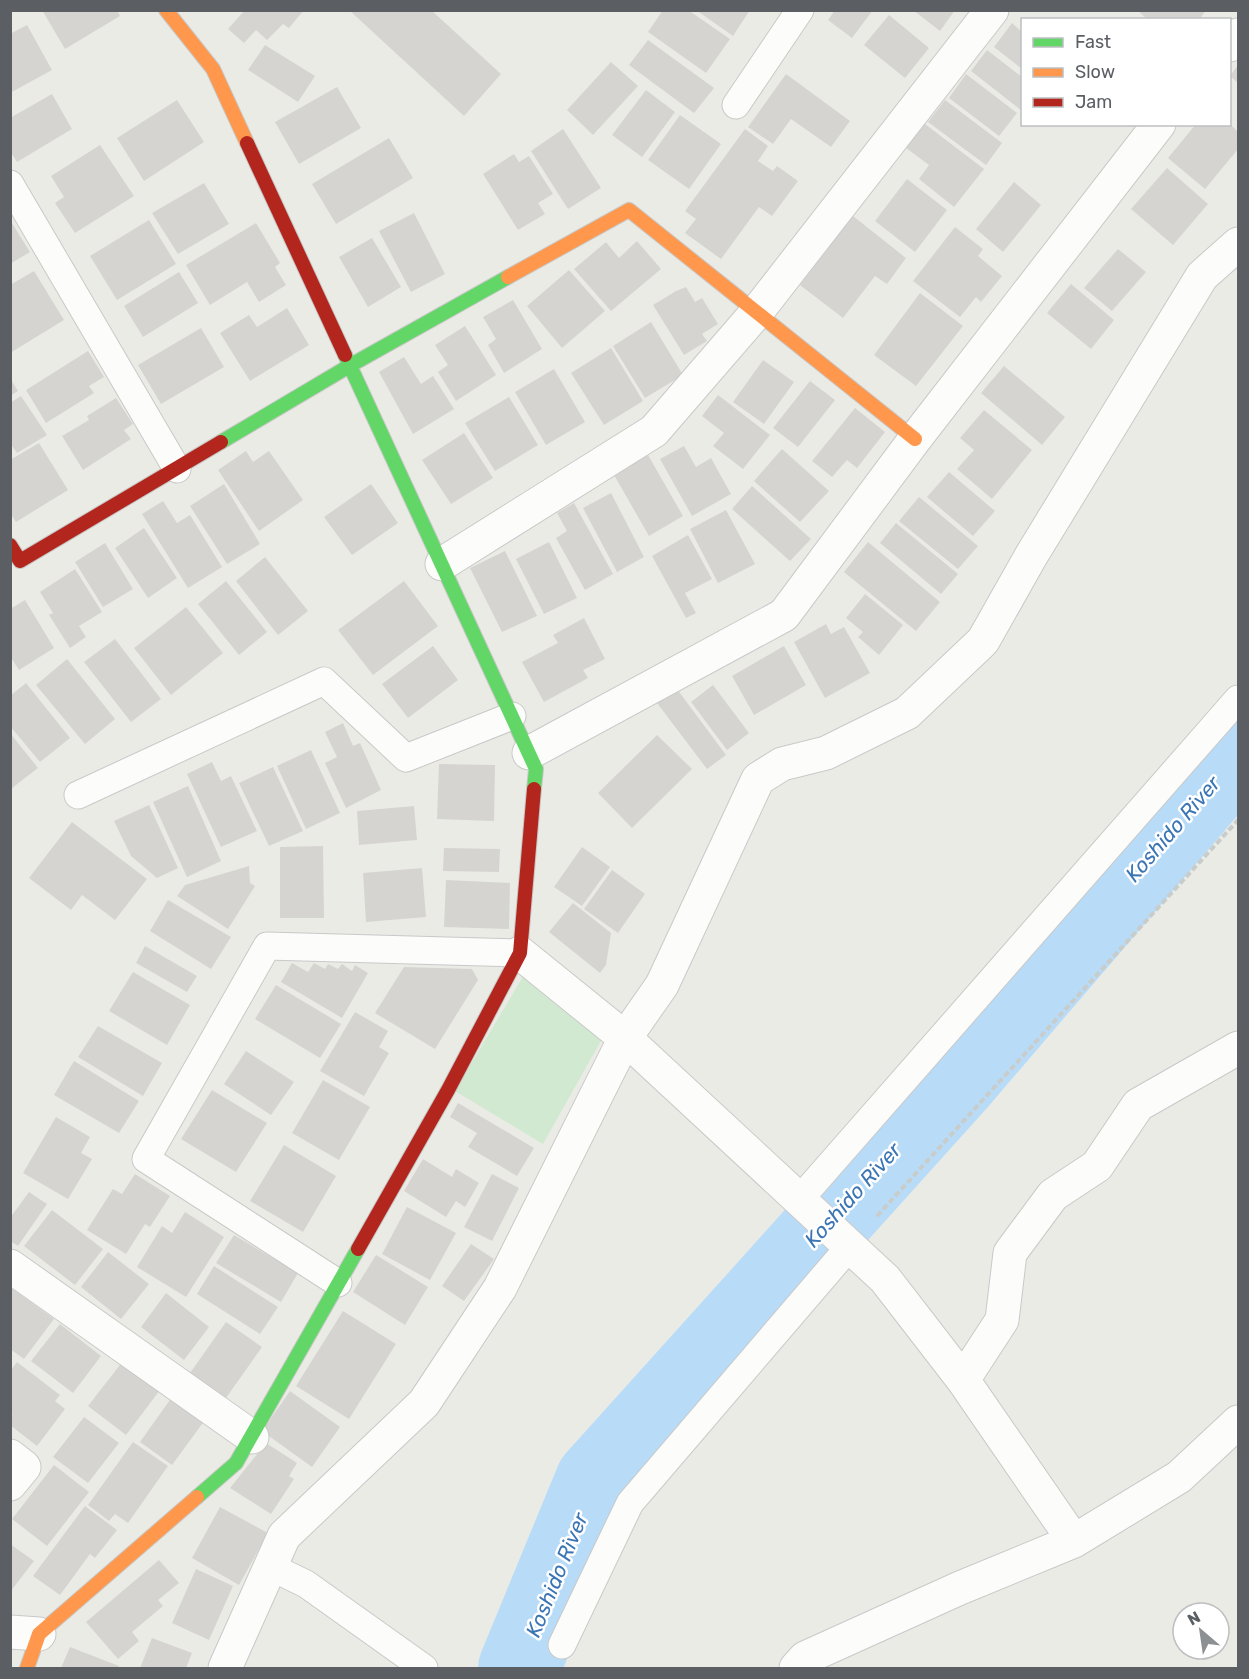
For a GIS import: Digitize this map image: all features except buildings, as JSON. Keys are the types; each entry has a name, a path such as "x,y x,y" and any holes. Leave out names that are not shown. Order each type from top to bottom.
{"street":[{"path":"27,1668 25,1633 236,1463 252,1437 448,1090 520,953 536,769 213,69 166,10"},
{"path":"442,564 654,431 756,313 992,10"},
{"path":"529,753 784,615 915,439 1157,126"},
{"path":"10,545 20,561 351,365 629,210 915,439"},
{"path":"225,1668 284,1536 424,1403 500,1288 625,1038 662,985 758,779 782,764 826,753 907,713 982,641 1031,556 1202,276 1239,244"},
{"path":"520,953 625,1038 885,1279 963,1380 1074,1540"},
{"path":"963,1380 1002,1320 1010,1253 1053,1195 1097,1166 1138,1106 1239,1047"},
{"path":"10,1266 252,1437"},
{"path":"806,1665 960,1587 1074,1540 1179,1477 1239,1422"},
{"path":"10,1456 24,1467 10,1484"}],"lane":[{"path":"736,105 800,10"},
{"path":"11,185 177,469"},
{"path":"78,795 324,681 406,759 512,716"},
{"path":"799,1200 1239,699"},
{"path":"338,1283 146,1159 267,946 520,953"},
{"path":"562,1645 630,1503 850,1246"},
{"path":"270,1566 306,1584 424,1668"}],"path":[{"path":"850,1246 1239,820"}],"green space":[{"path":"525,973 602,1039 543,1144 455,1091"}],"waterway":[{"name":"Koshido River","path":"519,1668 596,1481 957,1080 1238,752"}],"traffic: fast":[{"path":"221,442 351,365 508,277"},
{"path":"345,355 536,769 534,789"},
{"path":"197,1497 236,1463 358,1249"}],"traffic: slow":[{"path":"166,10 213,69 247,143"},
{"path":"508,277 629,210 915,439"},
{"path":"27,1668 39,1634 197,1497"}],"traffic: jam":[{"path":"247,143 345,355"},
{"path":"10,545 20,561 221,442"},
{"path":"358,1249 448,1090 520,953 534,789"}]}
